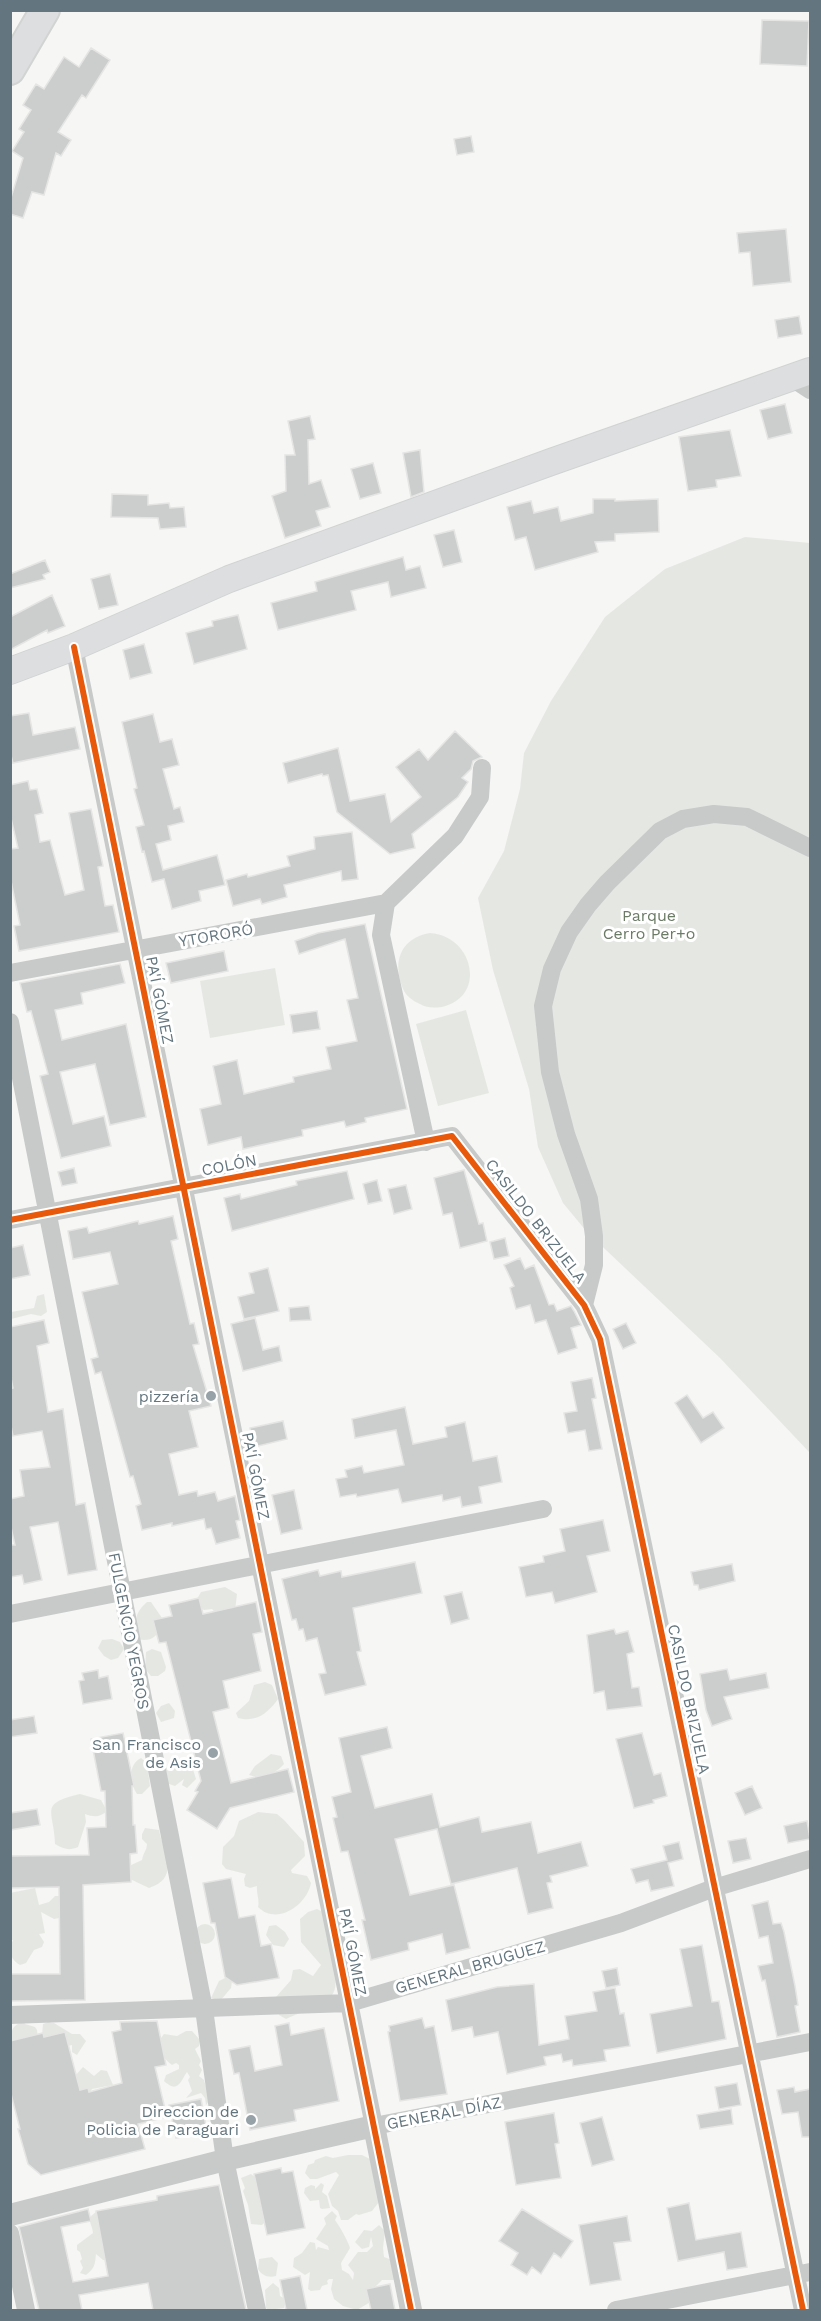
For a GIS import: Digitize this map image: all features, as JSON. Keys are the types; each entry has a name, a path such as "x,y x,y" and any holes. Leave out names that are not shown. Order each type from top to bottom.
{"main road":[{"path":"10,70 45,10"},
{"path":"10,671 229,579 507,478 804,380"}],"street":[{"name":"PA'Í GÓMEZ","path":"74,646 411,2310"},
{"path":"426,1142 381,934 386,903 455,836 480,797 482,768"},
{"path":"584,1305 594,1265 594,1236 589,1199 566,1134 550,1071 543,1006 552,969 569,932 606,884 660,831 683,819 714,813 747,817 810,848"},
{"name":"YTORORÓ","path":"10,973 386,903"},
{"name":"FULGENCIO YEGROS","path":"10,1022 204,2010 225,2160 257,2310"},
{"name":"CASILDO BRIZUELA","path":"452,1136 584,1305 600,1339 749,2053 803,2273 803,2310"},
{"name":"COLÓN","path":"10,1220 452,1136"},
{"path":"10,1614 543,1509"},
{"name":"GENERAL BRUGUEZ","path":"10,2015 204,2010 349,2003 621,1923 714,1888 810,1858"},
{"name":"GENERAL DÍAZ","path":"10,2215 225,2160 374,2127 810,2042"},
{"path":"10,2233 26,2310"},
{"path":"616,2310 803,2273"}],"green space":[{"name":"Parque Cerro Per+o","path":"745,537 810,543 810,1453 720,1358 587,1232 563,1203 538,1147 529,1089 493,970 478,898 504,851 520,789 524,753 551,701 605,617 665,569"},
{"path":"430,933 445,937 457,944 465,955 470,980 465,992 456,1001 433,1008 412,1000 404,992 398,970 401,953 405,946 412,940"},
{"path":"275,968 285,1025 210,1038 200,981"},
{"path":"466,1010 489,1093 438,1106 416,1024"},
{"path":"44,1294 47,1312 41,1316 31,1314 11,1319 11,1312 34,1308 37,1296"},
{"path":"225,1587 237,1594 235,1611 217,1614 212,1609 204,1610 198,1606 197,1599 201,1592"},
{"path":"147,1602 151,1602 162,1618 156,1636 144,1640 138,1639 136,1619"},
{"path":"112,1639 120,1642 124,1649 118,1658 111,1660 104,1656 98,1648 102,1640"},
{"path":"152,1649 161,1652 166,1667 165,1671 158,1676 151,1676 145,1669 146,1652"},
{"path":"265,1682 272,1685 278,1699 261,1716 250,1719 238,1718 236,1713 249,1701 254,1685"},
{"path":"169,1703 175,1711 174,1718 161,1722 156,1713 161,1706"},
{"path":"271,1754 281,1756 284,1764 277,1771 259,1777 249,1775 255,1766"},
{"path":"141,1758 147,1763 150,1786 142,1794 137,1794 131,1775 133,1765"},
{"path":"182,1758 191,1763 196,1779 187,1788 182,1785 184,1779 175,1786 166,1783 166,1768 177,1759"},
{"path":"80,1794 101,1800 107,1811 96,1816 85,1814 86,1822 78,1847 64,1848 55,1844 51,1810 58,1801"},
{"path":"258,1812 277,1814 304,1842 305,1856 291,1870 292,1873 307,1876 311,1883 304,1899 282,1914 266,1912 258,1907 257,1886 250,1888 245,1886 246,1874 226,1869 222,1864 223,1847 234,1836 239,1821"},
{"path":"145,1828 159,1830 168,1863 165,1878 149,1888 130,1879 129,1866 142,1860 147,1846 142,1839"},
{"path":"35,1888 39,1905 59,1896 62,1914 59,1918 54,1919 41,1912 45,1933 39,1934 44,1942 42,1947 34,1950 26,1963 20,1965 14,1960 10,1951 13,1940 11,1940 10,1893"},
{"path":"317,1909 323,1912 330,1942 335,1968 335,1989 332,1995 322,2003 286,2019 279,2015 276,1997 291,1980 293,1970 300,1969 313,1976 321,1965 301,1942 300,1919 308,1912"},
{"path":"205,1924 212,1927 215,1934 212,1941 205,1944 198,1941 195,1934 198,1927"},
{"path":"276,1925 285,1932 289,1939 284,1947 273,1945 266,1935 269,1926"},
{"path":"227,1977 232,1981 231,1988 220,2001 211,1998 219,1981"},
{"path":"24,2022 35,2027 38,2040 11,2050 13,2029"},
{"path":"48,2022 72,2034 80,2034 86,2041 77,2055 72,2052 72,2045 67,2046 42,2036 43,2024"},
{"path":"186,2031 192,2031 200,2040 199,2046 195,2049 201,2061 199,2065 202,2070 199,2076 204,2080 210,2100 206,2105 201,2093 186,2098 192,2091 187,2072 176,2087 164,2081 166,2075 179,2069 179,2065 176,2063 172,2065 167,2060 158,2042 164,2034 177,2036"},
{"path":"83,2067 94,2076 101,2070 107,2071 113,2085 92,2089 85,2100 55,2078 74,2077"},
{"path":"362,2155 370,2159 379,2202 372,2211 356,2214 348,2220 341,2220 328,2194 339,2175 336,2172 317,2179 310,2179 305,2173 308,2165 314,2163 315,2160 326,2156 333,2158"},
{"path":"251,2174 262,2183 266,2221 262,2225 251,2224 243,2191 245,2188 241,2178"},
{"path":"321,2183 324,2185 322,2192 327,2196 330,2208 320,2208 319,2200 310,2201 304,2193 305,2188 311,2185 315,2186 315,2189"},
{"path":"98,2211 107,2260 103,2260 96,2254 94,2266 86,2275 80,2273 83,2268 77,2245 93,2233 90,2219"},
{"path":"332,2211 337,2216 335,2220 350,2248 341,2263 342,2270 353,2280 354,2273 348,2265 358,2252 367,2252 373,2246 371,2237 369,2247 362,2249 355,2242 364,2230 372,2231 379,2225 385,2231 384,2257 392,2260 395,2280 382,2280 375,2287 372,2301 357,2310 343,2306 334,2299 331,2289 333,2279 329,2279 328,2284 322,2286 320,2290 311,2291 308,2289 310,2272 305,2275 293,2267 294,2258 302,2253 310,2242 315,2243 316,2250 318,2247 329,2250 328,2246 316,2239 326,2224 324,2218"},
{"path":"272,2257 278,2263 276,2276 268,2277 258,2269 259,2259"},
{"path":"273,2283 279,2288 280,2296 285,2299 284,2308 268,2310 265,2290"}],"building":[{"path":"762,20 809,21 807,66 760,64"},
{"path":"91,48 110,60 86,98 82,95 58,132 71,140 61,156 56,153 44,195 32,192 23,218 10,214 10,201 23,158 12,151 24,132 19,129 31,110 23,105 36,84 44,89 64,57 79,67"},
{"path":"471,136 474,152 457,155 454,139"},
{"path":"786,229 791,282 753,286 750,252 739,253 737,233"},
{"path":"799,316 802,334 778,338 775,320"},
{"path":"785,404 792,433 768,439 760,410"},
{"path":"310,416 315,439 308,440 309,484 321,480 330,507 316,511 321,526 285,538 272,496 286,491 285,455 295,455 288,421"},
{"path":"730,430 741,476 716,480 717,487 688,491 679,437"},
{"path":"420,450 424,492 411,497 403,453"},
{"path":"373,463 381,493 360,499 351,469"},
{"path":"112,494 148,495 148,505 169,503 170,508 184,507 186,527 160,529 158,518 111,517"},
{"path":"593,499 615,499 615,501 658,499 659,532 615,534 615,541 595,542 598,552 535,570 526,537 515,540 507,507 531,501 534,513 558,507 561,521 593,513"},
{"path":"454,530 462,562 443,567 434,535"},
{"path":"403,557 406,570 420,566 426,588 391,597 388,582 351,591 356,610 278,630 271,603 317,591 315,582"},
{"path":"45,560 50,572 43,575 45,579 10,588 10,574"},
{"path":"110,574 118,605 99,609 91,579"},
{"path":"52,595 65,626 48,633 47,630 10,650 10,617"},
{"path":"238,615 247,649 194,664 186,633 213,626 212,621"},
{"path":"144,644 152,673 130,679 123,650"},
{"path":"29,713 33,735 75,727 80,749 13,763 10,752 10,716"},
{"path":"153,714 160,742 172,739 179,765 163,769 174,809 180,807 184,822 168,826 171,840 156,844 163,870 217,855 225,885 199,891 201,901 172,909 164,879 152,882 144,851 142,852 136,827 144,825 134,789 137,788 122,722"},
{"path":"455,731 482,757 473,761 471,769 462,778 468,782 458,797 412,834 415,848 390,854 337,812 328,775 323,776 322,774 288,783 283,763 338,748 350,801 385,794 391,822 421,797 396,767 419,749 428,760"},
{"path":"28,781 30,790 37,789 43,813 35,815 40,842 50,840 65,895 84,890 69,813 91,809 103,866 98,867 105,906 113,905 119,932 19,951 14,926 20,925 10,876 10,849 18,848 10,814 10,785"},
{"path":"352,832 358,879 342,881 341,871 284,885 287,897 262,904 260,899 233,906 226,880 290,866 287,856 315,849 314,837"},
{"path":"365,924 407,1109 365,1118 366,1122 346,1127 344,1121 302,1130 303,1136 243,1149 241,1137 208,1145 200,1109 221,1104 213,1066 237,1060 244,1094 294,1082 293,1077 331,1069 326,1047 357,1041 347,1000 358,998 345,939 299,954 295,941 318,933"},
{"path":"224,951 228,971 171,983 166,963"},
{"path":"120,964 125,983 81,993 83,1004 55,1010 62,1040 126,1024 146,1117 110,1125 95,1064 60,1072 73,1124 104,1116 111,1146 61,1158 40,1076 48,1074 31,1011 27,1012 20,983"},
{"path":"317,1011 320,1029 293,1033 290,1015"},
{"path":"74,1168 77,1183 62,1186 58,1172"},
{"path":"464,1170 479,1224 483,1223 487,1241 460,1248 452,1213 443,1215 434,1178"},
{"path":"347,1171 354,1199 232,1231 224,1198 240,1194 241,1199 297,1185 296,1181"},
{"path":"377,1180 382,1201 368,1204 363,1184"},
{"path":"406,1185 412,1209 394,1214 388,1189"},
{"path":"173,1216 178,1239 171,1241 190,1324 194,1323 199,1344 193,1345 211,1406 189,1411 198,1447 169,1454 179,1495 197,1491 198,1496 215,1492 218,1501 235,1496 240,1520 236,1521 240,1538 216,1544 211,1528 206,1529 204,1519 142,1530 136,1506 141,1504 133,1476 130,1477 101,1372 95,1374 91,1359 98,1357 82,1292 118,1284 110,1252 73,1259 68,1231 87,1227 89,1233 138,1221 139,1224"},
{"path":"505,1238 509,1256 494,1259 490,1242"},
{"path":"23,1245 30,1275 10,1279 10,1248"},
{"path":"520,1258 525,1269 534,1265 549,1305 554,1304 557,1311 571,1306 581,1325 571,1328 577,1348 558,1354 546,1320 535,1323 530,1305 516,1309 510,1288 514,1286 504,1265"},
{"path":"268,1268 279,1311 244,1319 238,1297 254,1293 249,1273"},
{"path":"309,1306 311,1320 290,1321 289,1308"},
{"path":"255,1318 263,1350 279,1346 282,1361 243,1371 231,1324"},
{"path":"44,1320 49,1343 37,1346 48,1412 63,1409 76,1505 85,1503 97,1570 68,1575 58,1522 30,1527 42,1580 24,1584 22,1575 10,1577 10,1545 15,1545 10,1523 10,1499 24,1496 20,1470 50,1467 42,1431 13,1436 10,1421 10,1389 13,1388 10,1373 10,1327"},
{"path":"626,1323 636,1343 623,1349 613,1329"},
{"path":"592,1378 596,1398 592,1399 602,1449 589,1451 585,1430 568,1433 564,1413 577,1411 571,1382"},
{"path":"687,1395 703,1418 713,1412 724,1428 701,1443 675,1403"},
{"path":"405,1407 413,1444 447,1437 445,1427 465,1422 473,1461 497,1456 502,1482 479,1487 482,1503 462,1507 460,1497 443,1501 442,1495 402,1503 398,1489 357,1497 356,1494 340,1497 336,1479 347,1477 345,1470 362,1466 364,1473 404,1465 396,1430 355,1438 352,1419"},
{"path":"283,1421 287,1439 254,1447 250,1428"},
{"path":"294,1490 302,1529 281,1534 272,1495"},
{"path":"603,1520 610,1551 587,1556 597,1592 555,1603 552,1592 526,1597 519,1567 544,1562 543,1556 565,1551 560,1529"},
{"path":"415,1562 422,1593 353,1608 361,1651 357,1652 366,1685 325,1695 319,1674 326,1673 317,1638 306,1641 303,1629 299,1630 296,1619 292,1620 282,1579 318,1570 320,1576 341,1571 342,1577"},
{"path":"732,1564 735,1581 699,1590 698,1585 694,1585 691,1572"},
{"path":"462,1592 469,1619 451,1624 444,1596"},
{"path":"199,1598 203,1614 256,1602 262,1632 253,1634 261,1671 223,1681 229,1708 213,1712 231,1783 288,1769 294,1792 230,1808 217,1829 187,1810 198,1792 195,1791 201,1781 166,1642 159,1643 153,1620 172,1616 169,1605"},
{"path":"614,1629 616,1634 628,1631 634,1652 627,1654 632,1688 639,1687 642,1706 607,1710 604,1691 594,1693 587,1635"},
{"path":"727,1669 730,1680 766,1673 769,1688 724,1697 732,1719 712,1726 706,1710 700,1674"},
{"path":"98,1670 99,1678 108,1676 112,1699 83,1704 79,1681 84,1680 82,1673"},
{"path":"34,1716 37,1733 10,1737 10,1720"},
{"path":"387,1727 392,1748 361,1756 375,1808 432,1794 440,1827 479,1817 482,1832 531,1822 538,1853 581,1842 588,1866 550,1876 552,1882 547,1883 553,1908 528,1914 517,1868 451,1884 437,1829 395,1839 410,1895 454,1885 470,1948 446,1954 442,1934 408,1943 409,1950 371,1960 362,1920 365,1920 348,1851 341,1852 333,1818 337,1817 332,1797 351,1792 339,1738"},
{"path":"123,1733 134,1786 132,1786 133,1825 135,1825 137,1853 130,1854 131,1882 83,1885 85,2000 10,2001 10,1974 60,1974 59,1887 10,1888 10,1856 89,1855 87,1828 106,1827 105,1791 101,1791 91,1739"},
{"path":"642,1733 654,1775 661,1773 667,1796 653,1800 654,1803 634,1808 616,1739"},
{"path":"752,1786 762,1808 745,1815 735,1793"},
{"path":"37,1809 40,1825 10,1830 10,1813"},
{"path":"807,1821 810,1839 788,1843 784,1826"},
{"path":"746,1838 751,1859 733,1863 728,1841"},
{"path":"679,1842 683,1859 668,1863 674,1886 651,1891 648,1880 636,1883 631,1869 667,1860 663,1846"},
{"path":"231,1878 239,1918 255,1915 261,1946 271,1944 279,1978 237,1985 225,1977 215,1923 211,1923 203,1883"},
{"path":"768,1901 773,1924 781,1923 784,1932 795,1986 798,2005 795,2006 800,2032 777,2037 765,1980 762,1981 758,1966 773,1963 768,1936 759,1938 752,1905"},
{"path":"702,1945 712,2002 719,2001 726,2039 657,2053 650,2014 692,2006 680,1949"},
{"path":"617,1968 620,1985 606,1988 602,1971"},
{"path":"534,1984 539,2045 569,2039 565,2016 597,2011 593,1992 615,1988 620,2014 624,2013 630,2046 604,2050 606,2061 573,2066 572,2060 563,2062 561,2054 544,2057 546,2065 507,2074 498,2032 474,2037 472,2027 452,2031 446,2000 497,1987"},
{"path":"422,2018 425,2028 434,2026 447,2094 400,2101 388,2032 390,2031 389,2026"},
{"path":"157,2021 166,2065 155,2067 167,2117 138,2124 145,2149 41,2175 28,2164 18,2129 20,2129 10,2090 10,2041 43,2033 44,2037 65,2032 80,2090 88,2088 89,2092 122,2083 112,2032 121,2030 120,2022"},
{"path":"289,2023 291,2035 324,2028 339,2101 294,2110 296,2121 250,2130 239,2073 234,2074 229,2050 250,2046 255,2071 282,2065 275,2026"},
{"path":"737,2083 741,2105 719,2109 715,2087"},
{"path":"794,2087 795,2092 810,2089 810,2137 802,2137 798,2112 782,2114 777,2090"},
{"path":"201,2099 207,2132 176,2138 169,2105"},
{"path":"731,2109 733,2124 700,2129 697,2115"},
{"path":"554,2113 559,2143 555,2144 561,2178 516,2185 505,2122"},
{"path":"602,2117 614,2160 592,2166 580,2123"},
{"path":"281,2168 282,2173 293,2171 305,2228 267,2235 254,2174"},
{"path":"219,2185 246,2310 153,2310 148,2283 79,2295 82,2310 39,2310 19,2227 88,2209 91,2221 61,2227 73,2282 108,2276 96,2211 157,2200 157,2196"},
{"path":"689,2203 696,2240 741,2232 747,2267 727,2270 724,2252 678,2261 667,2208"},
{"path":"522,2209 573,2241 561,2258 554,2253 541,2274 532,2267 527,2275 511,2265 518,2253 499,2241"},
{"path":"627,2216 631,2241 614,2243 621,2280 590,2285 579,2225"},
{"path":"300,2276 307,2310 286,2310 280,2280"},
{"path":"390,2284 395,2310 371,2310 366,2289"}],"cycle path":[{"path":"74,647 411,2310"},
{"path":"10,1220 452,1136 584,1305 600,1339 803,2310"}],"place":[{"name":"pizzería","path":"211,1396"},
{"name":"San Francisco de Asis","path":"213,1753"},
{"name":"Direccion de Policia de Paraguari","path":"251,2120"}]}
